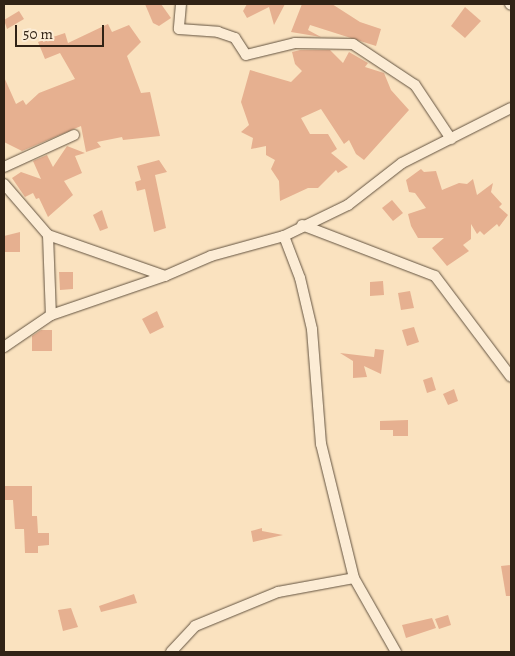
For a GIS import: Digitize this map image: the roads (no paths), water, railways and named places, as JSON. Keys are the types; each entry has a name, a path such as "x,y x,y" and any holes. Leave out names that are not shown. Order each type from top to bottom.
{"street":[{"path":"181,4 179,29 218,32 235,38 246,55 296,43 353,44 415,85 450,139"},
{"path":"4,347 51,315 164,276 210,256 284,236 302,225 348,205 402,163 511,108"},
{"path":"4,167 74,135"},
{"path":"4,184 48,235 164,276"},
{"path":"302,225 435,276 511,377"},
{"path":"48,235 51,315"},
{"path":"284,236 300,278 312,329 321,444 354,578 396,652"},
{"path":"171,652 195,626 270,595 354,578"}]}
